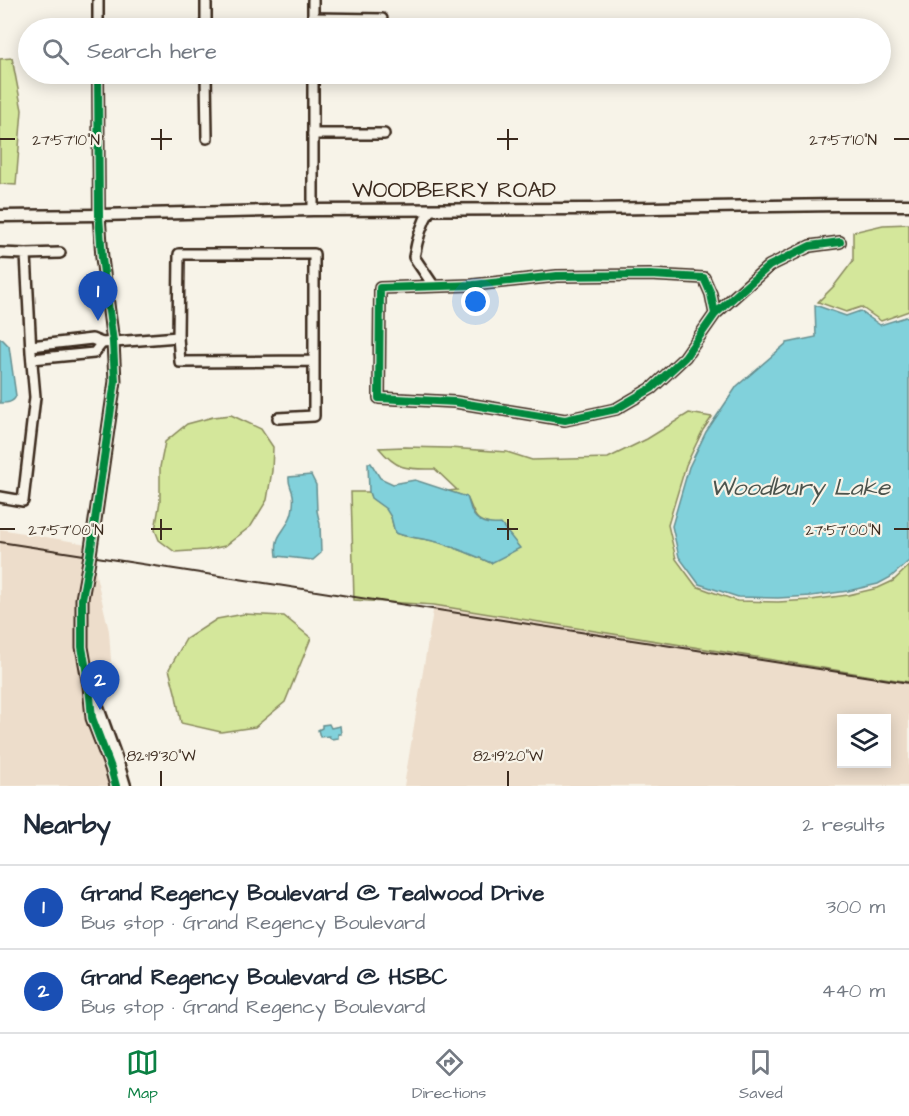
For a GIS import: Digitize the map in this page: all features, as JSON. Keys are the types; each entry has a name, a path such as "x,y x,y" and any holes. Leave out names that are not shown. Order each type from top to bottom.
{"street":[{"path":"98,0 98,18"},
{"path":"206,0 206,18"},
{"path":"313,0 313,18"},
{"path":"98,84 99,215 108,343 115,381 90,555 81,599 82,647 92,718 116,786"},
{"path":"206,84 207,138"},
{"path":"313,84 314,210"},
{"path":"313,134 384,134"},
{"name":"WOODBERRY ROAD","path":"0,216 314,210 909,205"},
{"path":"430,210 422,222 414,257 433,285"},
{"path":"715,314 711,294 704,278 650,275 557,276 473,285 380,288 379,398 455,402 565,420 616,410 652,388 685,357 715,314 769,266 810,246 840,242"},
{"path":"0,254 60,253"},
{"path":"0,497 23,501 35,397 26,254"},
{"path":"278,418 314,416 314,361 314,255 179,254 180,362 314,361"},
{"path":"31,346 92,339 108,343 178,338"},
{"path":"32,359 94,353 108,343"},
{"path":"89,686 125,786"}],"shaded area":[{"path":"0,529 87,544 83,684 111,786 0,786"},
{"path":"93,562 109,631 111,660 102,704 93,685 86,646 86,600"},
{"path":"434,605 909,682 909,786 404,786"}],"green space":[{"path":"12,58 22,110 16,185 0,184 0,59"},
{"path":"909,224 909,311 881,321 861,307 846,312 818,302 853,261 853,232 883,225"},
{"path":"689,413 712,417 686,465 668,525 676,559 696,586 737,601 811,600 878,588 893,581 909,566 909,682 434,605 354,600 351,492 369,492 376,502 389,512 395,533 438,542 491,563 496,525 479,520 467,497 448,491 457,490 435,469 417,469 398,465 379,448 449,448 507,452 532,460 608,458 647,439"},
{"path":"231,415 261,429 273,447 267,500 251,526 225,546 175,552 159,540 155,530 160,501 160,467 165,442 187,424"},
{"path":"244,614 284,616 311,638 285,702 255,727 221,732 181,723 169,669 186,639 217,619"}],"water":[{"name":"Woodbury Lake","path":"815,305 846,316 860,311 880,325 909,316 909,561 891,577 878,584 811,596 738,597 699,584 679,557 672,526 689,467 706,432 737,386 787,343 816,337"},
{"path":"0,339 9,346 16,396 5,403 0,403"},
{"path":"368,463 371,463 380,478 393,484 415,480 467,497 477,519 488,524 501,524 520,548 491,563 437,542 395,533 391,517 386,509 371,498"},
{"path":"311,475 316,485 321,553 313,560 277,556 278,539 293,509 293,493 289,477"},
{"path":"329,724 331,728 340,726 341,734 338,734 338,738 320,737 318,730 322,728 322,725"}],"railway":[{"path":"0,542 909,683"}],"cycle path":[{"path":"98,84 99,215 115,381 82,599 82,647 92,718 116,786"},
{"path":"715,314 711,294 704,278 650,275 557,276 473,285 380,288 379,398 455,402 565,420 616,409 652,388 685,357 715,314 769,266 810,246 840,242"}],"place":[{"name":"Grand Regency Boulevard @ Tealwood Drive","path":"98,321"},
{"name":"Grand Regency Boulevard @ HSBC","path":"100,710"}]}
